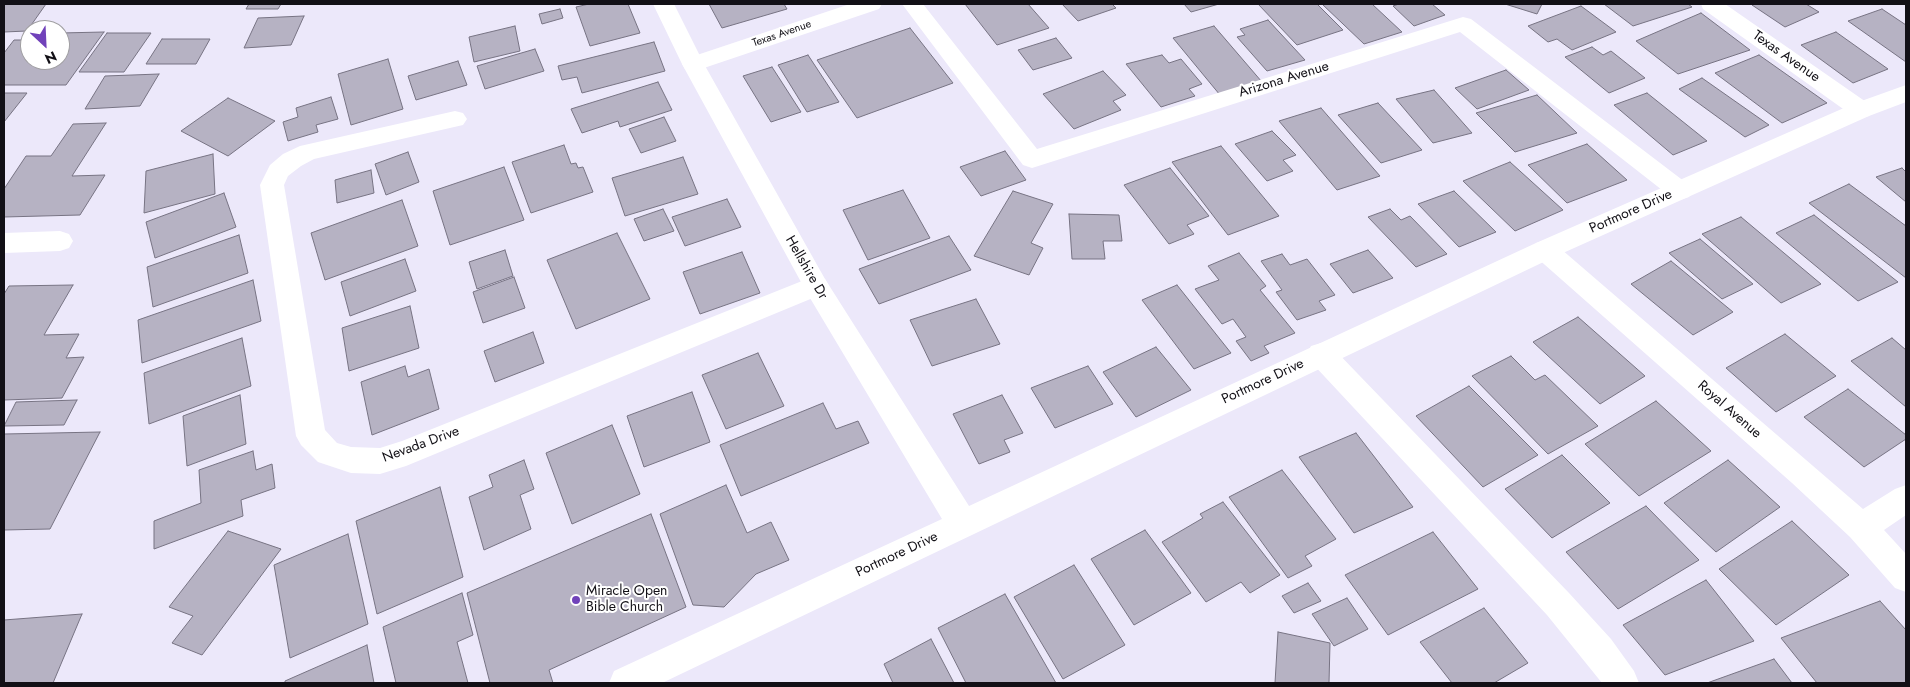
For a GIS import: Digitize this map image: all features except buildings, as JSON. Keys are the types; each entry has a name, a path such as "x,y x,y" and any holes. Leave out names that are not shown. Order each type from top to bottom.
{"street":[{"name":"Hellshire Dr","path":"663,4 693,64 816,286 963,525"},
{"name":"Texas Avenue","path":"693,64 871,4"},
{"name":"Arizona Avenue","path":"912,4 1032,159 1463,24 1680,191"},
{"name":"Texas Avenue","path":"1711,4 1861,110"},
{"name":"Portmore Drive","path":"626,683 1545,250 1861,110 1906,93"},
{"name":"Nevada Drive","path":"455,119 308,152 292,160 279,171 272,185 311,436 328,453 351,460 380,461 406,453 816,286"},
{"path":"4,243 60,241"},
{"name":"Royal Avenue","path":"1545,250 1804,474 1861,527 1906,577"},
{"path":"1322,354 1558,604 1622,683"},
{"path":"1861,527 1906,499"}],"place":[{"name":"Miracle Open Bible Church","path":"576,600"}]}
